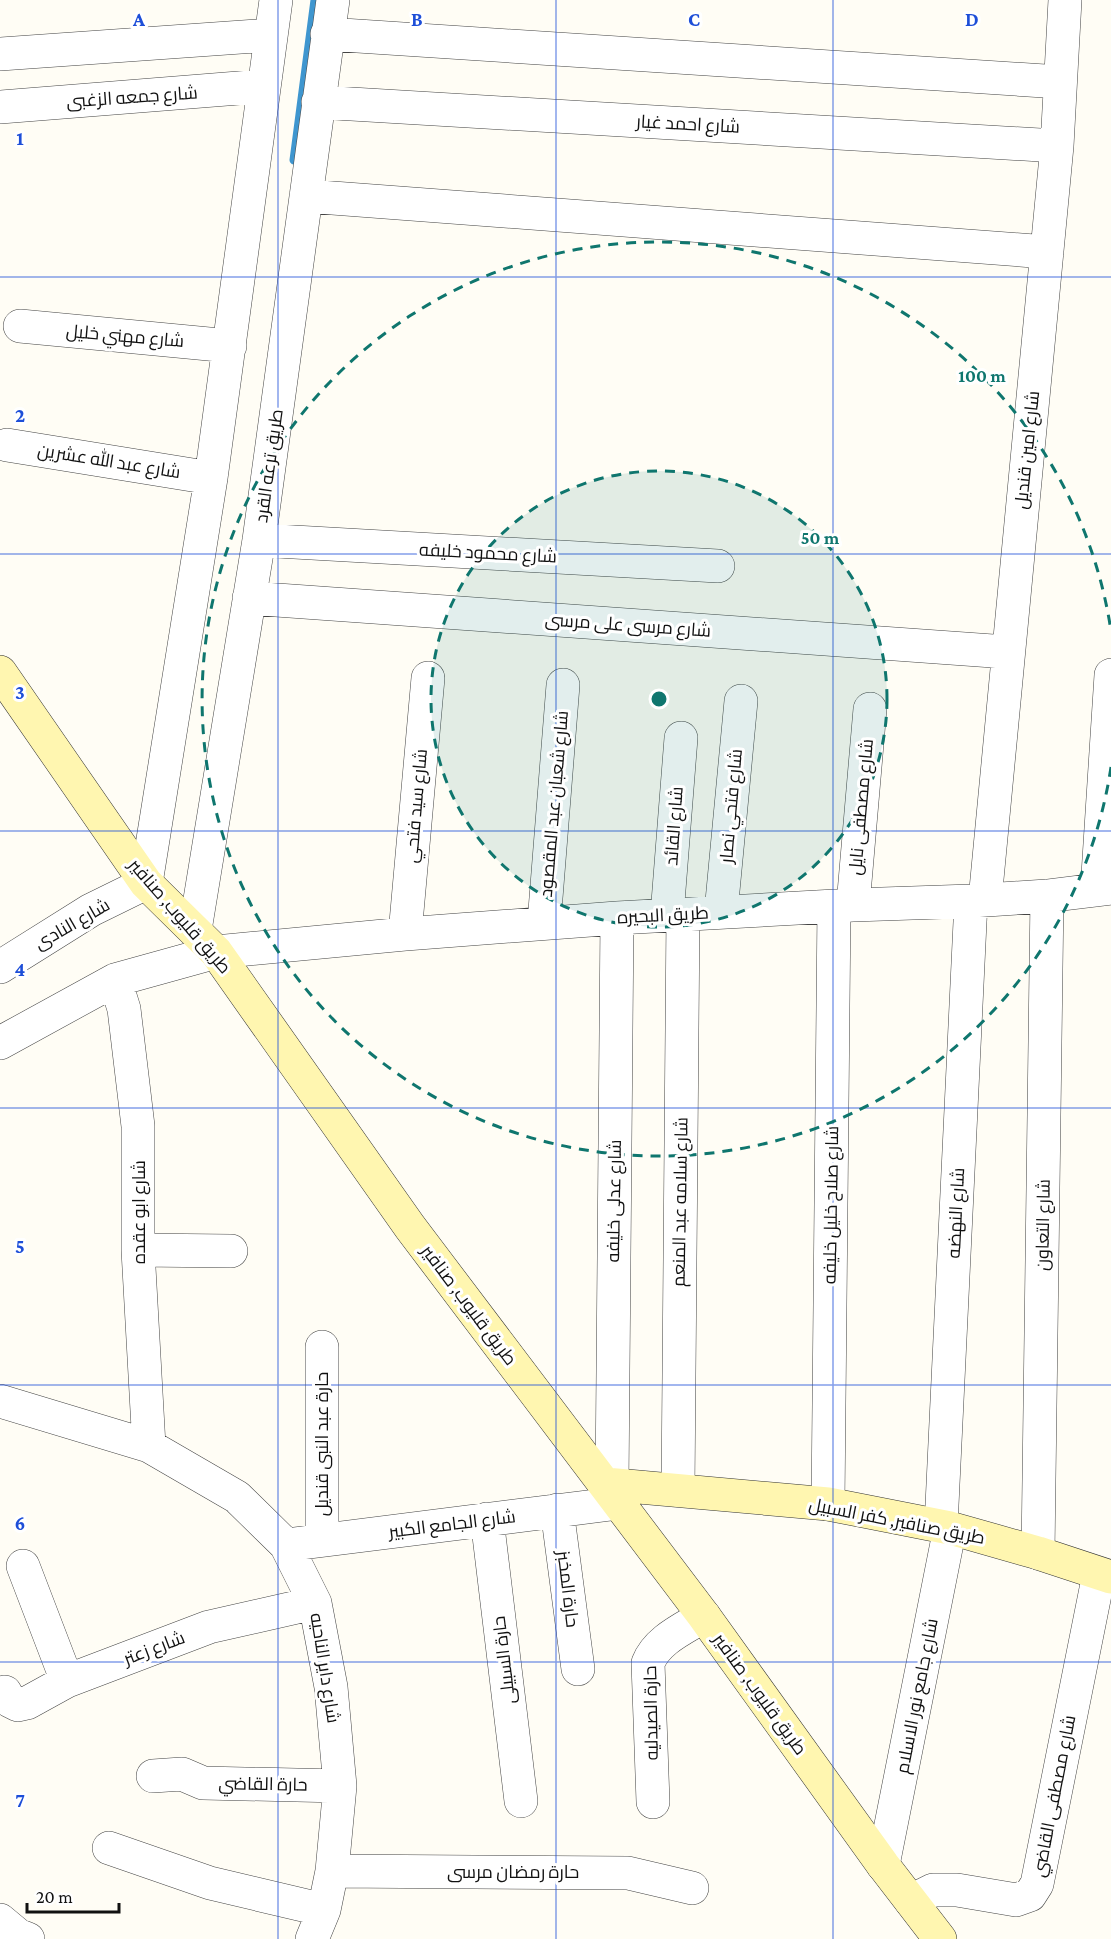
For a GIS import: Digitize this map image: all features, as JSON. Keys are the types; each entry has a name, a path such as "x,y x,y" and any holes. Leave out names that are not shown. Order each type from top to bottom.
{"street":[{"path":"146,883 211,477 276,0"},
{"name":"طريق ترعه القرد","path":"206,941 249,598 259,540 333,0"},
{"name":"شارع امين قنديل","path":"978,900 1007,652 1047,252 1057,146 1065,0"},
{"path":"327,34 1060,82"},
{"path":"0,54 271,35"},
{"name":"شارع جمعه الزغبى","path":"0,107 264,86"},
{"name":"شارع احمد غيار","path":"318,102 1057,146"},
{"path":"306,196 1047,252"},
{"name":"شارع مهني خليل","path":"20,326 230,346"},
{"name":"شارع عبد الله عشرين","path":"7,445 211,477"},
{"name":"شارع محمود خليفه","path":"259,540 718,566"},
{"name":"شارع مرسى على مرسى","path":"249,598 1007,652"},
{"name":"طريق قليوب, صنافير","path":"0,672 146,883 206,941 410,1227 612,1491 883,1865 940,1939"},
{"path":"1104,889 1111,675"},
{"name":"شارع سيد فتحي","path":"405,934 428,678"},
{"name":"شارع شعبان عبد المقصود","path":"544,923 563,685"},
{"name":"شارع فتحي نصار","path":"721,912 741,701"},
{"name":"شارع مصطفى نايل","path":"843,905 870,709"},
{"name":"شارع القائد","path":"675,914 681,738"},
{"name":"شارع النادى","path":"0,967 91,910 146,883"},
{"name":"طريق البحيره","path":"0,1042 115,980 206,941 405,934 675,914 1047,896 1104,889"},
{"name":"شارع التعاون","path":"1038,1553 1047,896"},
{"name":"شارع النهضه","path":"945,1527 978,900"},
{"name":"شارع صلاح خليل خليفه","path":"828,1504 843,905"},
{"name":"شارع سلامه عبد المنعم","path":"675,914 678,1490"},
{"name":"شارع عدلى خليفه","path":"612,1491 617,918"},
{"name":"شارع ابو عقده","path":"115,980 124,1009 138,1126 138,1250 149,1446"},
{"path":"138,1250 231,1251"},
{"name":"حارة عبد النبى قنديل","path":"322,1347 322,1540"},
{"name":"شارع داير الناحيه","path":"0,1401 149,1446 237,1497 286,1545 315,1603 331,1687 340,1786 332,1871 323,1930"},
{"name":"طريق صنافير, كفر السبيل","path":"612,1491 678,1490 828,1504 945,1527 1038,1553 1105,1576"},
{"name":"شارع الجامع الكبير","path":"286,1545 558,1510 612,1491"},
{"name":"حارة المخبز","path":"558,1510 578,1669"},
{"name":"حارة السبيلى","path":"487,1519 521,1801"},
{"name":"شارع جامع نور الاسلام","path":"883,1865 945,1527"},
{"path":"22,1566 67,1682"},
{"name":"شارع مصطفى القاضي","path":"911,1901 933,1890 949,1890 1016,1900 1030,1895 1037,1884 1105,1576"},
{"name":"شارع زعتر","path":"5,1692 10,1701 18,1705 27,1703 67,1682 209,1627 315,1603"},
{"name":"حارة الصيدليه","path":"653,1802 648,1663 652,1652 661,1643 704,1616"},
{"name":"حارة القاضي","path":"153,1776 182,1774 203,1783 340,1786"},
{"path":"109,1848 210,1883 323,1930"},
{"name":"حارة رمضان مرسى","path":"332,1871 628,1873 692,1888"},
{"path":"0,1920 18,1935 28,1939"}],"waterway":[{"path":"294,160 315,0"}]}
